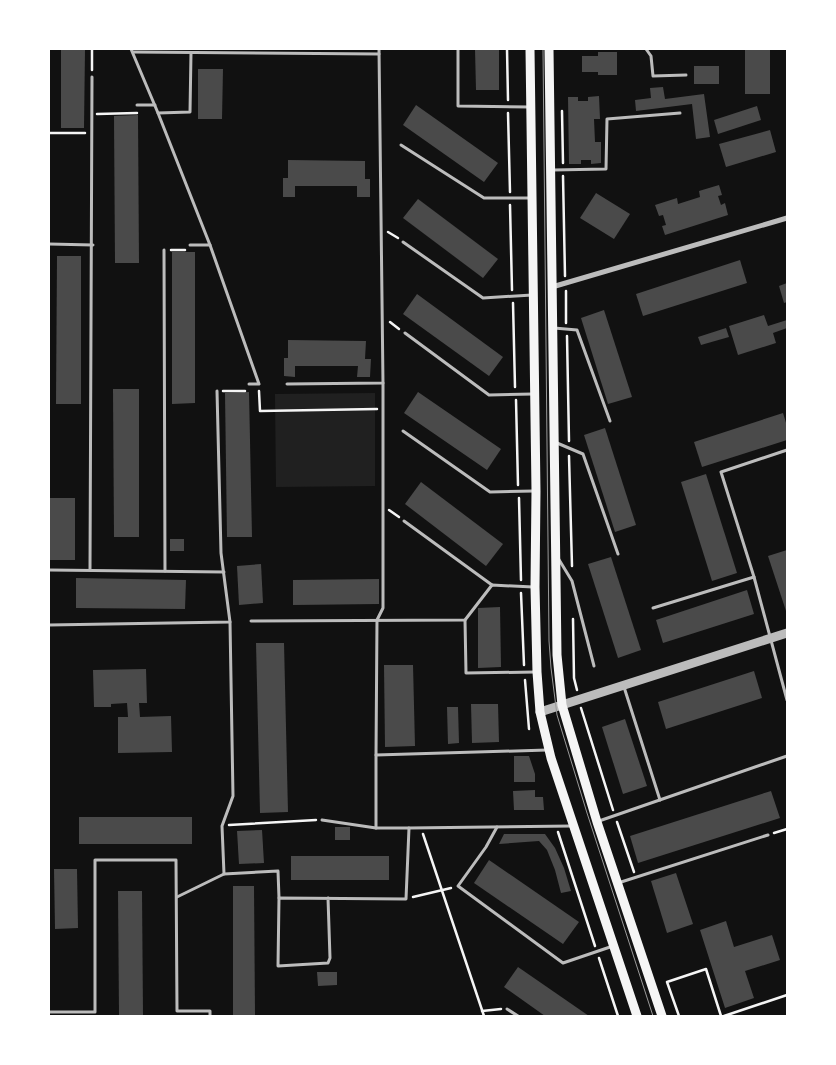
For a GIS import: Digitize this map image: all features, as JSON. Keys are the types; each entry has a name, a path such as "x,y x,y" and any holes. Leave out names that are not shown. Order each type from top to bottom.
{"main road":[{"path":"530,49 533,394 536,491 535,588 540,712 548,750 638,1016"},
{"path":"548,49 557,655 562,705 597,822 662,1016"}],"street":[{"path":"551,287 787,218"},
{"path":"540,712 787,633"}],"lane":[{"path":"324,49 324,54"},
{"path":"376,828 377,620 383,608 383,383 379,49"},
{"path":"458,49 458,106 530,107"},
{"path":"646,49 651,56 653,76 686,75"},
{"path":"249,384 258,384 210,245 132,51 191,54 379,54"},
{"path":"158,113 190,112 191,54"},
{"path":"90,570 93,245 92,77"},
{"path":"137,105 155,105"},
{"path":"550,170 606,169 607,119 680,113"},
{"path":"401,144 484,198 531,198"},
{"path":"403,242 483,298 532,295"},
{"path":"49,244 93,245"},
{"path":"190,246 210,245"},
{"path":"164,250 165,571"},
{"path":"552,327 577,330 610,421"},
{"path":"405,333 489,396 533,394"},
{"path":"287,384 383,383"},
{"path":"217,391 221,553 230,622 233,796 222,826 224,874"},
{"path":"404,431 490,492 536,491"},
{"path":"554,442 583,454 618,554"},
{"path":"787,450 721,472 754,576 787,700"},
{"path":"404,521 492,585 535,588"},
{"path":"555,553 572,581 594,666"},
{"path":"49,570 224,572"},
{"path":"653,608 754,576"},
{"path":"492,585 465,620 466,673 537,672"},
{"path":"251,621 465,620"},
{"path":"49,625 230,622"},
{"path":"624,686 660,800"},
{"path":"376,755 548,750"},
{"path":"597,822 787,756"},
{"path":"322,820 376,828 573,826"},
{"path":"497,827 486,847 458,886 563,963 613,946"},
{"path":"278,898 406,899 409,828"},
{"path":"617,884 768,834"},
{"path":"49,1012 95,1014 95,860 176,860 177,1011 210,1011 210,1016"},
{"path":"177,897 224,874 278,871 278,966 328,963 330,958 328,898"},
{"path":"506,1008 518,1016"}],"path":[{"path":"92,49 92,77"},
{"path":"562,105 572,581"},
{"path":"92,114 139,113"},
{"path":"49,132 92,133"},
{"path":"381,228 403,242"},
{"path":"382,317 405,333"},
{"path":"258,384 260,411 383,409"},
{"path":"217,391 259,391"},
{"path":"382,505 404,521"},
{"path":"573,610 574,678 579,701 636,878"},
{"path":"222,826 322,820"},
{"path":"556,826 618,1016"},
{"path":"421,828 484,1016"},
{"path":"768,834 787,829"},
{"path":"406,899 458,886"},
{"path":"679,1016 668,982 706,969 722,1016 787,995"},
{"path":"482,1012 506,1008"}],"shaded area":[{"path":"375,393 375,486 276,487 275,394"}],"building":[{"path":"61,49 85,49 84,128 61,128"},
{"path":"475,49 499,49 499,90 476,90"},
{"path":"745,49 770,49 770,94 745,94"},
{"path":"598,52 617,52 617,75 598,75 598,72 582,72 582,56 598,56"},
{"path":"694,66 719,66 719,84 694,84"},
{"path":"198,69 223,69 222,119 198,119"},
{"path":"663,87 665,99 704,94 710,137 696,139 692,104 636,111 635,100 651,98 650,88"},
{"path":"599,96 600,119 594,119 595,142 601,142 601,163 591,164 591,160 581,160 581,164 569,164 568,97 578,97 578,101 588,101 588,97"},
{"path":"416,105 498,163 484,182 403,125"},
{"path":"757,106 761,120 718,134 714,120"},
{"path":"138,115 139,263 115,263 114,116"},
{"path":"770,130 776,152 726,167 719,144"},
{"path":"288,160 365,161 365,179 370,179 370,197 357,197 357,186 295,186 295,197 283,197 283,178 288,178"},
{"path":"719,185 722,195 718,196 721,205 725,203 728,215 665,235 662,226 666,225 663,215 659,216 655,205 677,198 678,204 700,197 699,191"},
{"path":"596,193 630,214 614,239 580,218"},
{"path":"418,199 498,259 483,278 403,218"},
{"path":"172,252 195,252 195,403 172,404"},
{"path":"57,256 81,256 81,404 56,404"},
{"path":"740,260 747,283 643,316 636,294"},
{"path":"787,283 787,302 784,303 779,286"},
{"path":"417,294 503,357 489,376 403,314"},
{"path":"604,310 632,397 608,404 581,318"},
{"path":"764,315 768,326 787,320 787,328 773,333 776,343 738,355 729,326"},
{"path":"726,328 729,337 701,345 698,337"},
{"path":"288,340 366,341 365,359 371,359 370,377 357,377 358,366 295,366 295,377 284,376 284,358 288,358"},
{"path":"113,389 139,389 139,537 114,537"},
{"path":"249,392 252,537 227,537 225,393"},
{"path":"418,392 501,449 487,470 404,413"},
{"path":"783,413 787,426 787,440 702,467 694,442"},
{"path":"605,428 636,525 615,532 584,435"},
{"path":"706,474 737,573 712,581 681,482"},
{"path":"421,482 503,544 486,566 405,504"},
{"path":"50,498 75,498 75,560 50,560"},
{"path":"170,539 184,539 184,551 170,551"},
{"path":"787,550 787,614 768,556"},
{"path":"611,557 641,650 618,658 588,564"},
{"path":"261,564 263,603 239,605 237,566"},
{"path":"76,578 186,580 185,609 76,608"},
{"path":"379,579 379,604 293,605 293,580"},
{"path":"747,590 754,614 663,643 656,620"},
{"path":"500,607 501,667 478,668 478,608"},
{"path":"256,643 284,643 288,812 260,813"},
{"path":"384,665 413,665 415,746 385,747"},
{"path":"146,669 147,703 139,703 140,717 171,716 172,752 118,753 118,717 128,717 127,703 111,704 111,707 94,707 93,670"},
{"path":"754,671 762,698 666,729 658,702"},
{"path":"471,704 498,704 499,742 472,743"},
{"path":"447,707 458,707 459,743 448,744"},
{"path":"625,719 647,786 623,794 602,727"},
{"path":"514,756 529,756 535,774 535,782 514,782"},
{"path":"535,790 535,797 543,797 544,810 514,810 513,791"},
{"path":"771,791 780,818 638,863 630,836"},
{"path":"79,817 192,817 192,844 79,844"},
{"path":"335,827 350,827 350,840 335,840"},
{"path":"262,830 264,863 239,864 237,831"},
{"path":"504,834 545,834 555,848 571,891 561,893 547,850 539,841 499,844"},
{"path":"291,856 389,856 389,880 291,880"},
{"path":"489,860 579,922 563,944 474,883"},
{"path":"54,869 77,869 78,928 55,929"},
{"path":"676,873 693,924 667,933 651,881"},
{"path":"233,886 254,886 255,1016 233,1016"},
{"path":"118,891 142,891 143,1016 119,1016"},
{"path":"726,921 734,947 772,935 780,960 745,971 754,998 725,1008 700,930"},
{"path":"518,967 589,1016 545,1016 504,987"},
{"path":"317,972 337,972 337,985 318,986"}],"tram line":[{"path":"543,49 549,641 551,668 557,715 653,1016"}]}
